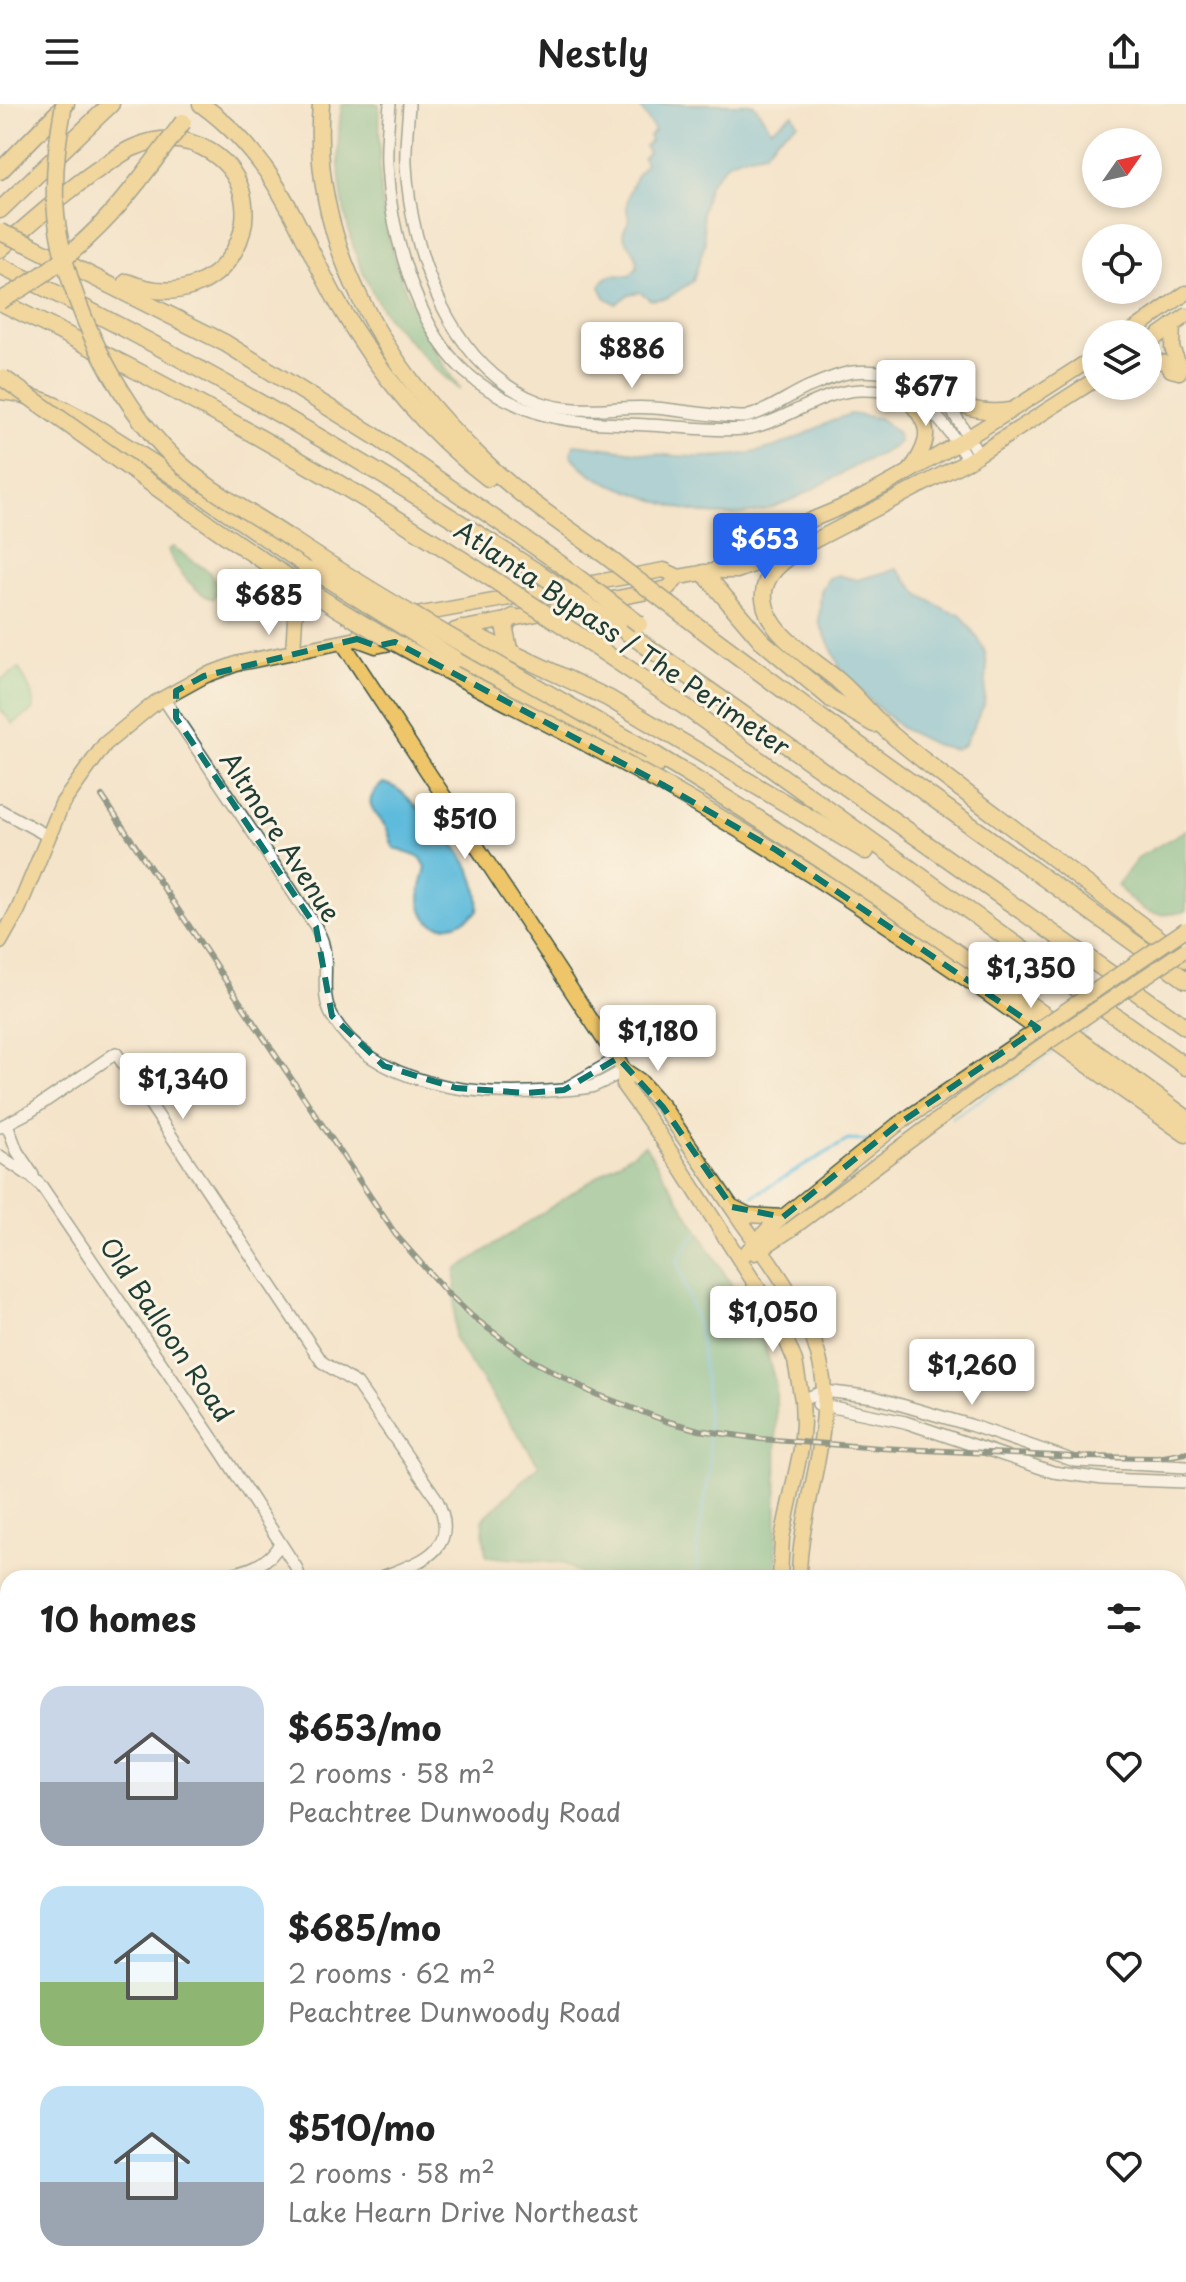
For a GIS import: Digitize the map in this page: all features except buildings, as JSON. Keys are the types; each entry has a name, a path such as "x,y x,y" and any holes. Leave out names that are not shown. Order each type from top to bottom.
{"highway":[{"path":"0,171 65,104"},
{"path":"65,104 55,172 55,203 70,274 87,326 115,381 149,431 176,461 369,591 746,810 1012,991 1186,1118"},
{"path":"0,210 111,104"},
{"path":"0,301 53,269 91,237 199,104 231,129 270,173 296,217 336,299 374,360 421,420 487,477 537,507 602,553 820,717 1186,980"},
{"path":"321,104 320,139 325,196 343,261 361,303 414,383 447,425 537,507"},
{"path":"0,249 85,178 132,148 155,140 182,139 200,145 230,170 239,188 243,224 237,246 225,266 200,285 181,291 142,289 86,266 66,262"},
{"path":"0,232 225,343 378,438 559,563 639,624 667,660"},
{"name":"Atlanta Bypass / The Perimeter","path":"4,269 128,331 300,424 542,575 1186,1027"},
{"name":"Atlanta Bypass / The Perimeter","path":"0,301 283,451 418,531 721,732 1186,1067"},
{"path":"0,376 184,508 287,577 450,674 665,786 776,850 978,986 1186,1134"},
{"path":"0,391 40,398 92,425 455,659 655,763 844,876"},
{"path":"806,545 773,572 766,584 764,601 771,621 840,682 889,732 943,776 1186,959"},
{"path":"709,572 762,641 831,699 889,732"},
{"path":"510,654 505,630 508,620 514,617"},
{"path":"461,629 608,698 873,855 907,868"}],"main road":[{"path":"1148,320 1186,293"},
{"path":"1162,333 1180,321"},
{"path":"1180,321 1172,349 1182,377"},
{"path":"1162,362 1182,377"},
{"path":"709,572 735,553 854,501 963,441 1082,365"},
{"path":"350,641 366,624 504,597 664,570 679,577 737,571 806,545 973,458 1082,388"},
{"path":"936,394 980,412 1014,409"},
{"path":"905,397 924,420 927,431 925,447 910,470"},
{"path":"0,942 18,910 62,804 105,744 130,721 204,676 239,663 350,641 376,646 668,588 679,577"},
{"path":"293,652 296,603"},
{"path":"350,641 621,1064 663,1107 759,1246 807,1323 817,1352 824,1398 819,1454 801,1535 799,1570"},
{"path":"740,1259 786,1224 897,1125 1186,929"},
{"path":"732,1207 749,1215 786,1224 1186,949"},
{"path":"621,1064 624,1086 740,1259 784,1330 795,1361 802,1400 801,1449 782,1538 780,1570"}],"street":[{"path":"390,104 389,189 415,292 425,316 449,355 465,372 499,395 537,412 571,421 731,429 761,425 843,391 866,390 905,397 936,413 963,441"},
{"path":"409,104 408,186 433,286 453,328 478,360 522,394 539,402 572,409 655,408 731,417 758,414 803,390 851,372 865,371 908,378 936,394 948,405 973,458"},
{"name":"Altmore Avenue","path":"170,695 176,718 316,927 323,944 325,1000 332,1016 350,1040 384,1066 456,1088 495,1093 564,1090 621,1064"},
{"path":"0,810 48,836"},
{"path":"38,1182 4,1126 116,1053 322,1362 357,1384 445,1516 445,1530 436,1550 398,1570"},
{"name":"Old Balloon Road","path":"0,1156 38,1182 221,1451 297,1570"},
{"path":"802,1400 874,1397 937,1414 1075,1461 1186,1467"},
{"path":"824,1398 1053,1472 1103,1479 1186,1482"},
{"path":"246,1570 271,1558 280,1543"}],"highlighted area":[{"path":"357,639 376,646 395,642 665,786 776,850 1038,1028 897,1125 783,1217 732,1207 663,1107 618,1058 564,1090 527,1093 456,1088 384,1066 332,1016 316,927 176,718 176,691 204,676"}],"green space":[{"path":"342,104 379,104 381,197 394,257 411,304 460,390 388,318 359,263 344,211 340,184"},
{"path":"173,547 209,572 219,588 213,599 200,592 180,571 168,550"},
{"path":"19,669 31,694 33,710 13,724 0,709 0,680"},
{"path":"1186,830 1186,911 1164,915 1147,911 1117,885 1139,857"},
{"path":"645,1145 762,1334 776,1386 777,1570 574,1570 564,1564 486,1556 482,1520 539,1465 454,1339 456,1270"}],"water":[{"path":"638,104 754,104 771,129 793,114 798,123 778,137 765,152 728,162 709,184 702,212 705,243 693,281 667,298 651,300 640,292 629,294 616,304 605,297 600,287 608,277 629,276 637,268 634,251 623,234 629,219 627,203 635,178 646,164 643,158 648,152 645,146 655,131"},
{"path":"850,414 879,418 898,433 899,442 800,496 752,513 702,513 672,506 601,480 571,455 574,444 673,456 747,454 781,445"},
{"path":"897,569 920,595 948,611 960,614 985,652 984,705 964,745 955,749 936,745 901,728 867,698 840,667 819,622 821,590 829,578 838,575 857,580"},
{"path":"383,783 404,794 443,832 462,856 475,882 478,897 478,911 463,921 438,925 425,916 420,896 426,867 421,858 394,848 387,829 370,802"}],"waterway":[{"path":"1080,1035 1088,1030"},
{"path":"952,1118 1056,1050"},
{"path":"753,1196 848,1140 870,1141"},
{"path":"696,1233 677,1260 699,1331 705,1378 710,1469 697,1546 698,1570"}],"railway":[{"path":"102,796 396,1235 448,1294 474,1318 531,1360 593,1393 666,1421 699,1430 761,1439 1076,1457 1158,1458 1186,1453"}]}
